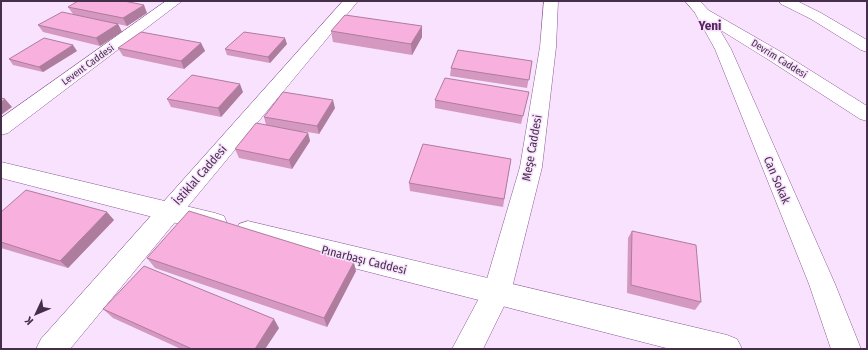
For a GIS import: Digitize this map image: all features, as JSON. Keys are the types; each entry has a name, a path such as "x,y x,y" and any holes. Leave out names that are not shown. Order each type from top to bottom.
{"street":[{"name":"Levent Caddesi","path":"1,128 175,1"},
{"name":"İstiklal Caddesi","path":"51,349 351,1"},
{"name":"Meşe Caddesi","path":"467,349 497,292 531,167 548,47 550,1"},
{"path":"786,1 816,16 867,47"},
{"name":"Devrim Caddesi","path":"697,7 867,115"},
{"name":"Can Sokak","path":"697,7 723,49 822,284 846,349"},
{"name":"Pınarbaşı Caddesi","path":"1,170 727,349"}],"building":[{"path":"78,1 124,1 144,5 123,18 68,7"},
{"path":"62,12 118,24 96,38 38,25"},
{"path":"345,15 422,26 411,44 331,31"},
{"path":"141,32 201,43 181,61 118,48"},
{"path":"244,32 285,38 268,57 225,49"},
{"path":"44,38 73,45 39,67 9,59"},
{"path":"458,50 532,61 529,80 451,68"},
{"path":"192,75 240,84 218,108 167,99"},
{"path":"445,78 529,92 523,116 435,100"},
{"path":"283,92 333,100 317,126 264,117"},
{"path":"256,123 308,133 289,160 235,149"},
{"path":"423,144 511,159 504,199 409,183"},
{"path":"26,190 107,212 60,261 1,242 1,212"},
{"path":"189,211 354,262 324,318 147,258"},
{"path":"632,231 696,245 701,302 631,285"},
{"path":"144,266 274,319 255,349 192,349 103,309"}],"district":[{"name":"Yeni","path":"710,25"}]}
